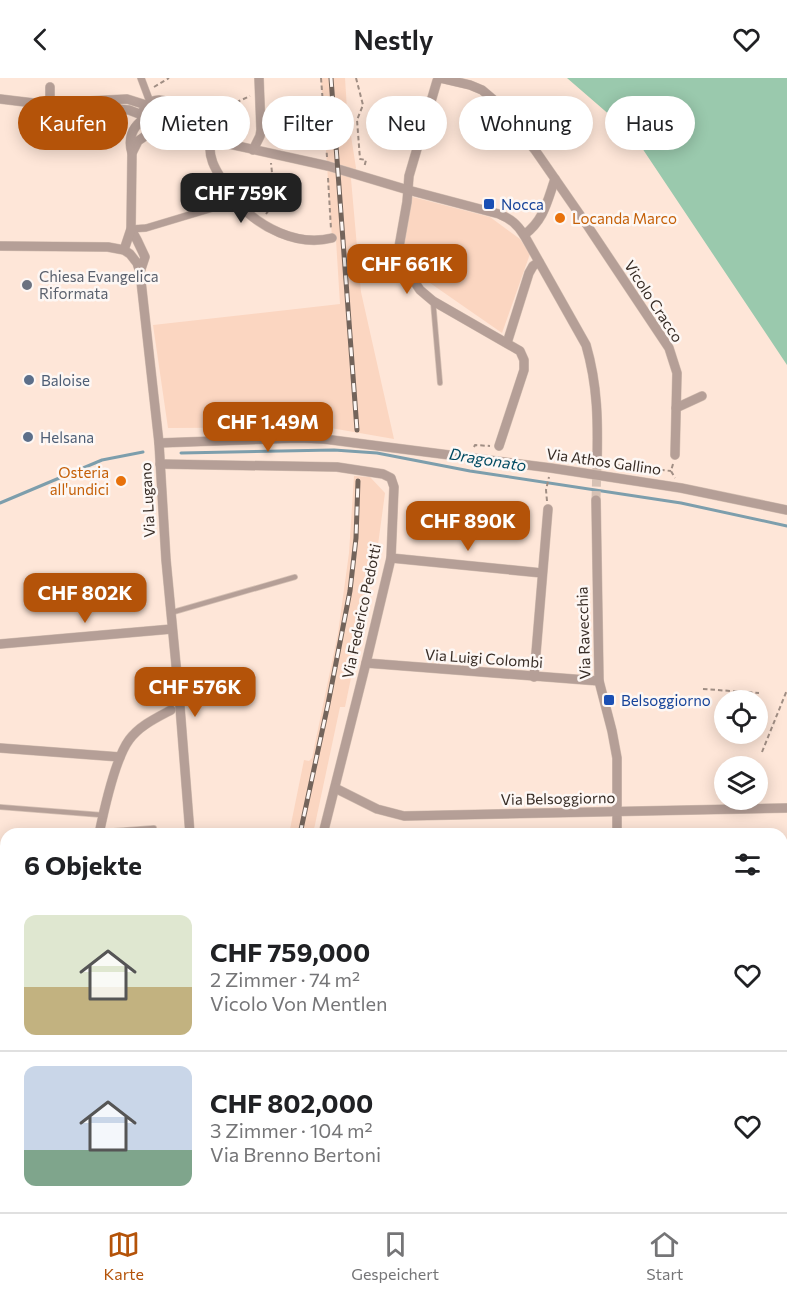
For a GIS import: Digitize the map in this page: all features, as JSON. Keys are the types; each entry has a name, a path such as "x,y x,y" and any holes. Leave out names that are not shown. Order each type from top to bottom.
{"street":[{"path":"141,78 147,96"},
{"path":"253,150 261,130 259,78"},
{"path":"440,78 437,81 409,176 399,247 400,256 420,290 433,301 520,351 524,360 524,370 499,446"},
{"name":"Vicolo Cracco","path":"440,78 482,90 495,101 535,150 669,348 677,373 675,455"},
{"path":"50,87 50,96"},
{"path":"0,99 18,101"},
{"name":"Via Lugano","path":"140,120 130,137 132,153 131,229 124,250 134,258 140,272 159,443 170,613 190,828"},
{"path":"132,153 140,140"},
{"path":"250,149 328,166 511,219 524,235 579,330 589,354 599,422 597,463"},
{"path":"210,150 213,163 236,201 260,222 284,235 308,240 332,238"},
{"path":"524,235 537,223 555,179"},
{"path":"131,229 146,228 236,201"},
{"name":"Via Lugano","path":"131,229 145,257 140,272"},
{"path":"0,246 124,250"},
{"path":"507,343 529,273 539,262"},
{"path":"676,408 702,396"},
{"name":"Via Athos Gallino","path":"159,443 324,439 551,468 681,488 787,510"},
{"name":"Via Federico Pedotti","path":"160,464 337,467 383,474 391,478 394,487 391,558 325,828"},
{"name":"Via Ravecchia","path":"596,500 599,681 617,758 617,828"},
{"path":"534,677 548,509"},
{"path":"391,558 542,573"},
{"path":"0,644 172,629"},
{"name":"Via Luigi Colombi","path":"366,663 599,681"},
{"path":"101,828 120,757 130,739 138,730 171,710"},
{"path":"0,748 120,757"},
{"name":"Via Belsoggiorno","path":"335,788 377,809 404,816 787,808"}],"lane":[{"path":"433,301 440,383"},
{"path":"170,613 295,578"},
{"path":"0,807 103,815"}],"path":[{"path":"146,91 169,78"},
{"path":"321,78 332,238"},
{"path":"356,78 363,105 357,120 360,159 366,160 362,176"},
{"path":"249,96 260,91"},
{"path":"260,222 275,202 272,173"},
{"path":"469,458 475,445 499,446"},
{"path":"675,455 671,471 681,488"},
{"path":"597,463 671,471"},
{"path":"546,490 551,468"},
{"path":"703,689 717,690"},
{"path":"762,753 787,690"}],"shaded area":[{"path":"321,78 345,78 346,96 322,96"},
{"path":"326,150 353,150 356,168 351,179 361,292 394,439 325,427 168,428 153,325 340,304 336,240 332,238"},
{"path":"409,196 490,217 520,239 530,254 502,333 407,267 396,240"},
{"path":"354,476 370,477 385,493 377,552 345,707 340,707 314,828 290,828 304,760 309,761 312,758 338,633 349,553"}],"green space":[{"path":"567,78 787,78 787,365 643,150 695,150 695,96 605,96 605,111 593,101 593,96 588,96"}],"waterway":[{"name":"Dragonato","path":"181,453 334,450 377,453 470,471 681,503 787,526"},
{"path":"0,503 102,460 143,452"}],"tunnel":[{"path":"596,500 597,464"}],"railway":[{"path":"331,78 357,430"},
{"path":"301,828 350,591 356,538 358,481"}],"place":[{"name":"Nocca","path":"489,204"},
{"name":"Locanda Marco","path":"560,218"},
{"name":"Chiesa Evangelica Riformata","path":"27,285"},
{"name":"Baloise","path":"29,380"},
{"name":"Helsana","path":"28,437"},
{"name":"Osteria all'undici","path":"121,481"},
{"name":"Belsoggiorno","path":"609,700"}]}
